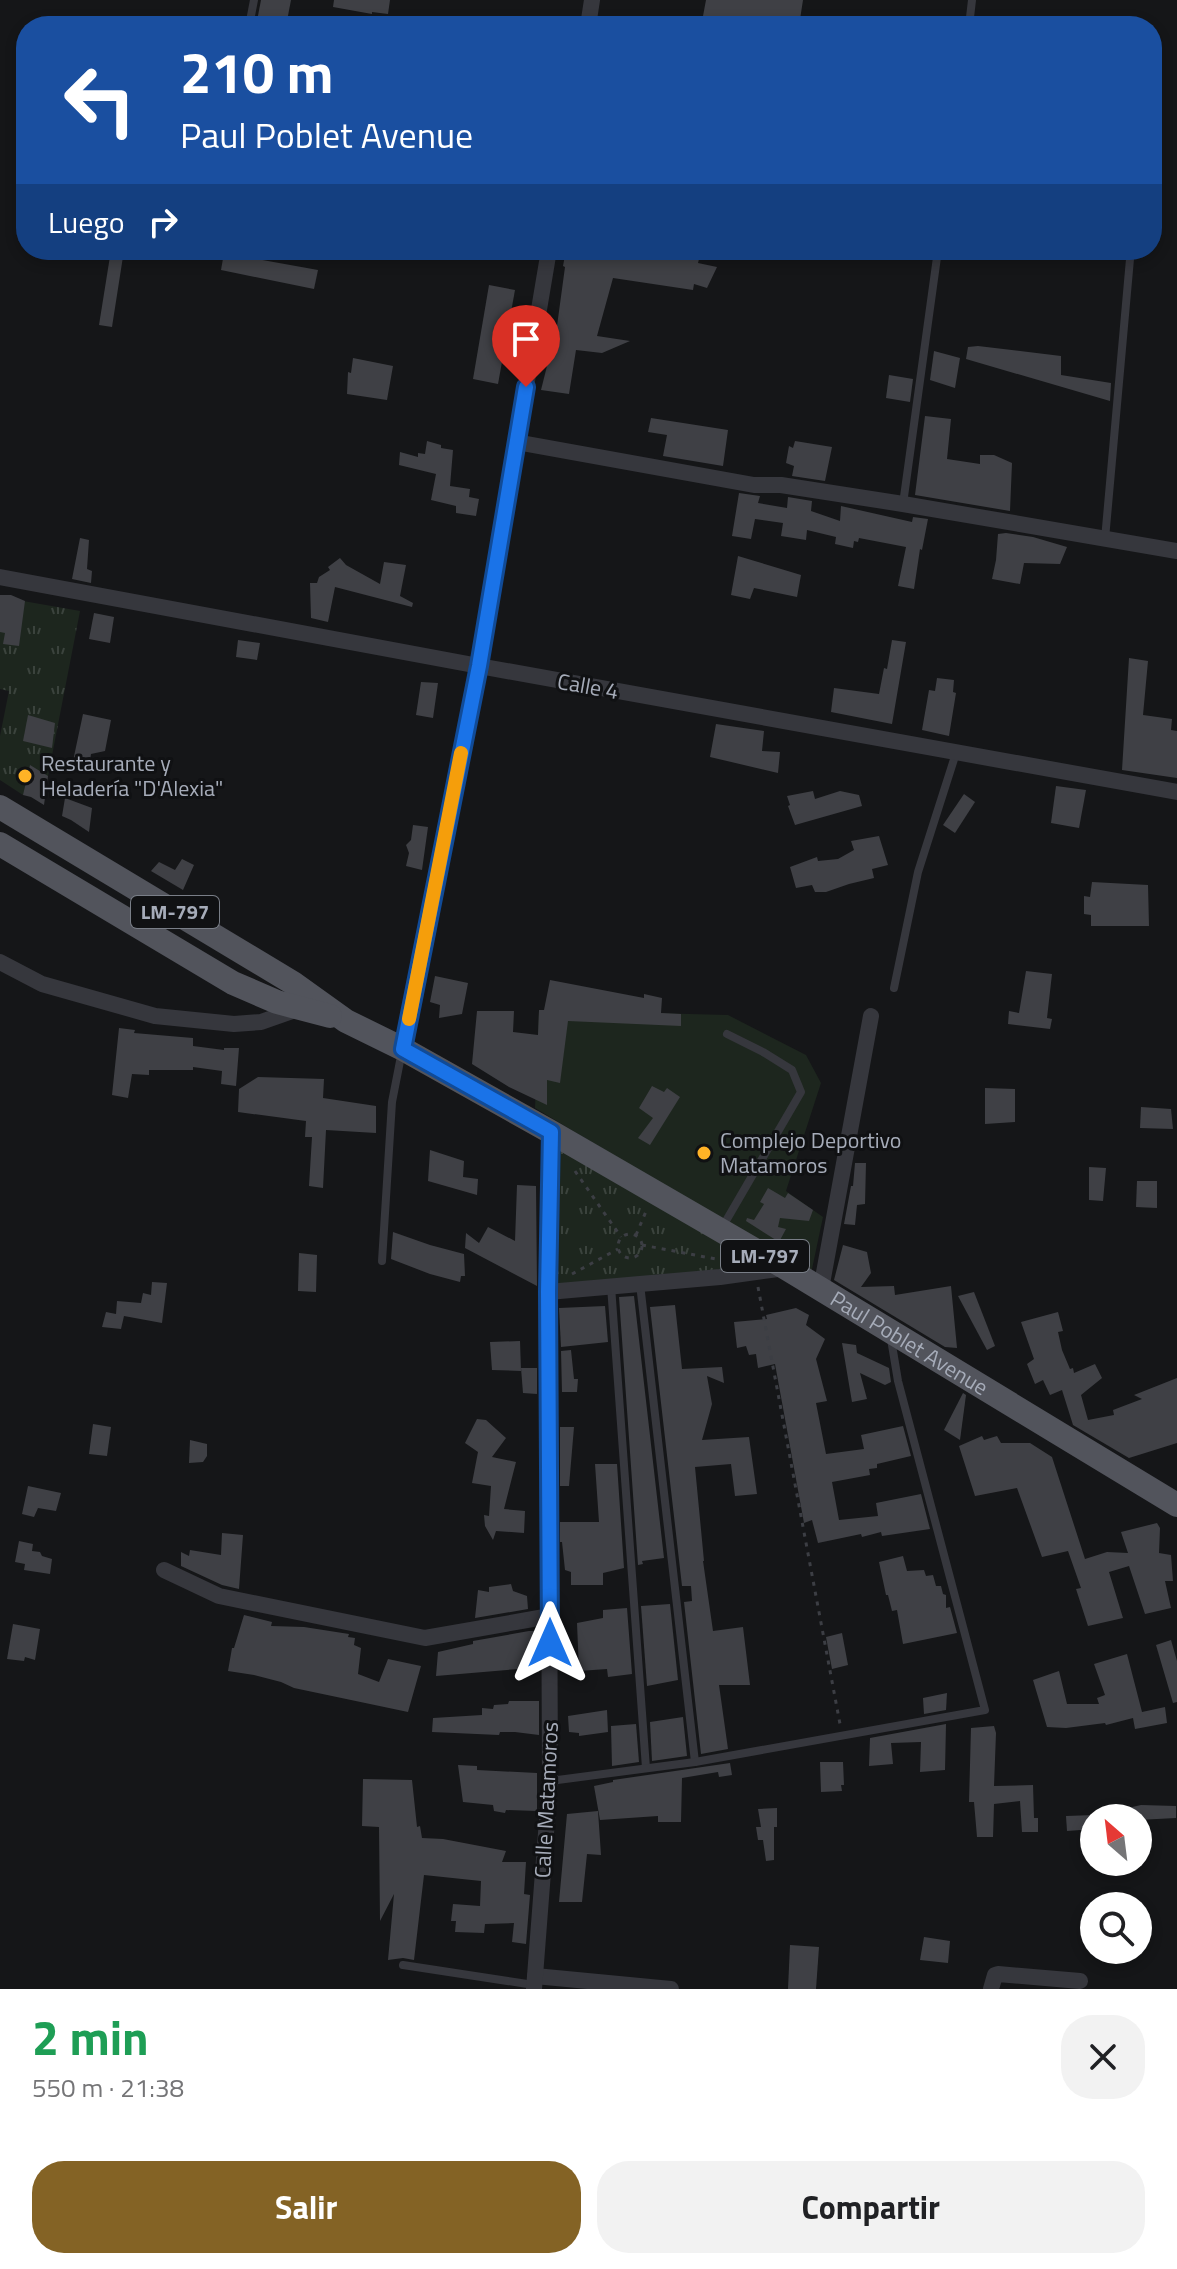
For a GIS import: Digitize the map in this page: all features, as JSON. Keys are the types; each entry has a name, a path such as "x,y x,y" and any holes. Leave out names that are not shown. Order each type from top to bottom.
{"main road":[{"name":"Paul Poblet Avenue","path":"0,807 293,983 346,1021 403,1049 551,1139 786,1268 1177,1505"},
{"name":"Paul Poblet Avenue","path":"0,844 233,983 277,1002 346,1021"}],"street":[{"path":"403,1049 479,666 547,260"},
{"path":"516,442 741,483 781,485 903,504 1177,551"},
{"name":"Calle 4","path":"0,577 1177,792"},
{"path":"0,962 42,984 155,1016 234,1024 261,1022 301,1008"},
{"path":"821,1289 871,1016"},
{"name":"Calle Matamoros","path":"534,1983 550,1781 548,1292 551,1139"},
{"path":"548,1292 786,1268"},
{"path":"164,1570 219,1596 425,1638 550,1616"},
{"path":"991,1989 998,1974 1080,1981"},
{"path":"534,1983 671,1989"}],"lane":[{"path":"903,504 937,260"},
{"path":"1105,539 1130,260"},
{"path":"894,988 918,872 956,753"},
{"path":"720,1230 801,1092 792,1070 727,1034"},
{"path":"382,1261 392,1102 403,1049"},
{"path":"640,1283 695,1762"},
{"path":"611,1285 646,1768"},
{"path":"550,1781 695,1762 985,1710 898,1381 889,1331"},
{"path":"403,1965 534,1983"}],"path":[{"path":"551,1139 621,1237"},
{"path":"636,1235 650,1202"},
{"path":"628,1233 636,1235 642,1245 640,1253 630,1258 622,1256 618,1249 621,1237 628,1233"},
{"path":"642,1245 734,1262"},
{"path":"548,1292 553,1283 618,1249"},
{"path":"755,1271 842,1736"}],"green space":[{"path":"0,597 80,611 48,776 23,795 0,780 0,736 9,691 0,689"},
{"name":"Complejo Deportivo Matamoros","path":"539,1010 728,1015 806,1055 821,1083 786,1191 823,1217 811,1274 535,1108"},
{"path":"556,1141 759,1263 759,1268 551,1285"}],"building":[{"path":"261,0 291,0 288,16 258,16"},
{"path":"334,0 390,0 388,14 372,14 333,7"},
{"path":"706,0 803,0 801,16 703,16"},
{"path":"109,260 122,260 112,327 99,325"},
{"path":"223,260 263,260 318,270 314,289 221,270"},
{"path":"564,260 699,260 698,263 717,267 707,288 694,284 693,290 613,278 597,336 630,341 602,353 576,350 569,394 541,390 557,326"},
{"path":"489,285 515,290 498,384 473,379"},
{"path":"968,347 1061,356 1061,375 1111,383 1110,401 966,359"},
{"path":"934,351 960,358 955,388 930,380"},
{"path":"353,358 393,366 387,400 347,394 348,372 351,373"},
{"path":"889,375 913,379 910,402 886,398"},
{"path":"925,416 951,419 947,459 980,464 980,455 994,455 1012,463 1010,511 915,495"},
{"path":"651,418 728,430 723,466 663,456 667,435 648,432"},
{"path":"427,441 453,450 450,486 470,489 469,497 479,499 476,516 456,513 456,506 431,500 436,474 399,465 400,452 418,457 418,453 425,454"},
{"path":"795,441 832,447 825,481 792,476 794,466 786,463 789,446 793,448"},
{"path":"739,493 760,496 758,503 787,508 788,497 812,501 811,511 840,521 841,506 912,522 913,517 928,519 914,589 898,586 906,547 859,538 858,542 854,541 853,548 835,544 836,537 807,530 806,540 781,536 783,523 755,519 751,539 732,536"},
{"path":"1006,533 1067,547 1060,564 1024,563 1020,584 992,579 998,534"},
{"path":"80,538 89,540 87,569 92,571 91,583 72,579"},
{"path":"738,556 801,575 797,597 754,588 750,599 731,595"},
{"path":"340,558 346,565 380,584 384,562 406,565 400,596 413,603 412,607 335,587 328,622 311,618 310,583 317,583 319,577 330,570 328,567"},
{"path":"0,595 11,595 25,601 19,646 3,644 5,633 0,632"},
{"path":"94,613 114,617 110,643 89,639"},
{"path":"238,640 260,643 257,660 236,657"},
{"path":"892,640 906,642 892,724 831,712 834,688 879,694"},
{"path":"1129,658 1148,661 1143,715 1172,719 1171,730 1177,731 1177,778 1122,770"},
{"path":"937,678 954,680 953,692 956,693 949,736 922,730 929,690 935,691"},
{"path":"421,682 438,683 433,718 416,715"},
{"path":"83,714 111,720 105,751 91,754 90,761 83,765 73,761"},
{"path":"28,715 55,723 52,748 23,741"},
{"path":"716,724 764,731 762,751 780,752 778,773 710,757"},
{"path":"30,765 48,776 44,805 23,795"},
{"path":"1056,786 1086,790 1079,828 1051,823"},
{"path":"813,791 815,799 840,791 859,795 862,806 795,825 787,796"},
{"path":"964,794 975,802 955,833 943,825"},
{"path":"65,798 92,808 89,832 62,816"},
{"path":"413,825 428,827 422,870 406,866 409,853 406,845 411,840"},
{"path":"879,836 888,865 872,869 874,878 826,892 815,892 812,885 796,888 790,867 817,857 818,861 838,859 854,850 851,841"},
{"path":"182,859 194,865 183,890 151,871 159,862 175,870"},
{"path":"1092,882 1148,885 1149,926 1091,926 1091,915 1084,914 1084,896 1090,897"},
{"path":"1026,971 1052,974 1047,1018 1052,1019 1050,1029 1008,1024 1009,1011 1019,1013"},
{"path":"435,976 468,983 462,1014 439,1018 440,1005 430,1002"},
{"path":"550,980 644,998 644,994 662,998 661,1013 681,1014 681,1026 568,1021 560,1083 547,1080 547,1105 509,1087 472,1064 477,1011 514,1011 513,1032 538,1035 539,1010 544,1010"},
{"path":"119,1028 135,1030 134,1033 193,1038 193,1046 224,1050 239,1048 236,1086 221,1084 222,1071 193,1067 193,1070 149,1070 149,1075 132,1074 128,1098 112,1095"},
{"path":"258,1077 324,1079 323,1098 376,1106 376,1133 326,1130 323,1188 309,1186 312,1137 305,1137 306,1121 238,1112 239,1089"},
{"path":"652,1086 664,1092 667,1088 680,1097 650,1145 638,1138 653,1118 639,1108"},
{"path":"985,1088 1015,1089 1015,1122 985,1124"},
{"path":"1141,1107 1171,1109 1173,1129 1140,1128"},
{"path":"430,1150 464,1161 463,1177 478,1179 477,1195 428,1181"},
{"path":"855,1163 866,1163 865,1204 857,1205 855,1225 844,1224"},
{"path":"1089,1167 1106,1168 1103,1201 1089,1200"},
{"path":"1137,1181 1157,1181 1157,1208 1136,1207"},
{"path":"517,1185 536,1186 537,1286 465,1248 466,1233 479,1243 488,1227 515,1241"},
{"path":"768,1188 785,1198 788,1193 813,1210 809,1221 780,1218 778,1227 786,1229 779,1242 746,1221 747,1218 754,1220 764,1204 760,1202"},
{"path":"393,1232 464,1254 465,1276 461,1276 460,1282 391,1259"},
{"path":"843,1245 867,1252 871,1273 861,1287 894,1286 895,1295 951,1286 957,1348 945,1347 834,1280"},
{"path":"299,1253 317,1255 316,1292 298,1291"},
{"path":"152,1282 167,1283 162,1323 124,1316 121,1329 102,1327 106,1312 116,1314 117,1301 141,1303 143,1293 151,1295"},
{"path":"974,1292 995,1346 987,1350 958,1296"},
{"path":"634,1296 664,1558 642,1561 643,1564 638,1565 619,1297"},
{"path":"675,1305 682,1369 722,1367 724,1383 707,1376 712,1404 702,1440 749,1437 757,1494 735,1496 731,1464 695,1467 713,1631 743,1627 750,1685 719,1685 728,1749 701,1754 684,1602 692,1601 691,1586 682,1586 650,1307"},
{"path":"605,1306 608,1342 561,1347 559,1308"},
{"path":"796,1308 809,1315 806,1325 825,1339 816,1359 827,1401 816,1403 826,1454 864,1449 861,1435 903,1426 911,1456 877,1464 877,1468 869,1469 870,1475 832,1482 839,1520 878,1516 876,1503 921,1494 930,1529 882,1536 881,1532 862,1537 861,1534 818,1543 812,1520 804,1523 775,1364 758,1368 756,1354 749,1355 746,1346 737,1348 734,1322 767,1319 766,1315"},
{"path":"1058,1312 1063,1331 1058,1332 1070,1369 1073,1368 1074,1373 1095,1364 1102,1378 1081,1395 1088,1420 1114,1415 1113,1410 1142,1399 1134,1395 1177,1378 1177,1443 1129,1458 1073,1425 1062,1390 1050,1395 1043,1380 1035,1384 1027,1364 1034,1359 1021,1322"},
{"path":"520,1341 521,1371 492,1370 490,1342"},
{"path":"842,1343 856,1345 857,1353 889,1368 891,1382 885,1385 860,1373 867,1399 852,1402"},
{"path":"571,1350 574,1379 578,1379 577,1392 562,1392 561,1351"},
{"path":"521,1368 537,1368 537,1394 523,1393"},
{"path":"963,1393 966,1395 960,1440 944,1430"},
{"path":"477,1419 486,1420 506,1438 492,1457 516,1462 504,1509 525,1511 524,1533 496,1531 493,1540 485,1526 484,1515 489,1516 491,1486 472,1483 478,1452 465,1443"},
{"path":"93,1424 111,1427 107,1456 89,1454"},
{"path":"560,1427 574,1427 569,1486 560,1486"},
{"path":"982,1436 984,1440 997,1436 1001,1443 1030,1443 1052,1457 1085,1559 1107,1552 1128,1553 1121,1532 1157,1523 1160,1528 1159,1553 1171,1555 1173,1581 1165,1581 1171,1608 1145,1614 1129,1566 1109,1572 1123,1618 1088,1626 1076,1589 1081,1588 1068,1551 1042,1557 1017,1488 975,1496 959,1446"},
{"path":"190,1440 207,1444 207,1456 203,1462 189,1463"},
{"path":"595,1464 617,1464 624,1568 603,1573 603,1585 571,1585 571,1572 565,1570 560,1542 560,1522 599,1522"},
{"path":"28,1486 61,1493 56,1511 38,1508 34,1517 22,1514"},
{"path":"222,1533 243,1535 239,1589 222,1585 181,1566 181,1552 189,1556 190,1550 221,1555"},
{"path":"19,1541 33,1544 32,1551 52,1559 50,1574 24,1570 25,1564 15,1562"},
{"path":"903,1556 907,1571 924,1570 926,1576 933,1575 936,1586 941,1586 957,1633 903,1644 897,1610 892,1611 886,1595 879,1562"},
{"path":"511,1584 513,1591 527,1596 528,1609 475,1618 478,1590 489,1592 489,1587"},
{"path":"670,1604 678,1680 647,1686 641,1606"},
{"path":"627,1608 632,1674 608,1677 607,1669 579,1671 577,1623 603,1618 603,1610"},
{"path":"244,1615 272,1622 271,1626 349,1634 348,1637 355,1638 354,1645 361,1648 358,1674 379,1682 388,1659 421,1666 408,1712 228,1671 232,1648"},
{"path":"13,1624 40,1629 35,1660 25,1657 24,1661 7,1659"},
{"path":"538,1631 539,1672 530,1673 530,1668 436,1676 438,1652 473,1644 473,1641"},
{"path":"842,1633 848,1665 832,1669 826,1637"},
{"path":"1171,1640 1177,1661 1177,1702 1173,1703 1156,1645"},
{"path":"1127,1654 1142,1712 1165,1707 1167,1723 1135,1729 1133,1718 1106,1725 1047,1727 1033,1680 1059,1671 1067,1704 1099,1704 1097,1698 1105,1695 1094,1664"},
{"path":"947,1693 946,1710 924,1714 923,1698"},
{"path":"509,1701 539,1701 539,1735 432,1732 433,1718 482,1715 482,1708 493,1709 494,1705 508,1704"},
{"path":"607,1710 608,1732 579,1736 579,1733 569,1732 568,1716"},
{"path":"683,1717 687,1756 652,1761 650,1722"},
{"path":"636,1724 639,1762 612,1766 611,1726"},
{"path":"946,1724 945,1770 920,1772 921,1742 891,1743 893,1764 869,1766 870,1738"},
{"path":"994,1726 994,1786 1033,1785 1034,1818 1038,1818 1038,1832 1022,1832 1020,1801 994,1804 993,1837 977,1837 974,1802 969,1802 971,1728"},
{"path":"820,1762 843,1762 842,1791 821,1792"},
{"path":"730,1763 732,1775 719,1777 718,1772 682,1778 681,1822 658,1822 658,1816 600,1820 594,1786 613,1780"},
{"path":"458,1765 477,1766 477,1770 537,1773 537,1811 506,1810 505,1813 494,1811 493,1805 463,1802"},
{"path":"363,1779 412,1780 417,1827 420,1826 422,1838 506,1851 502,1862 526,1862 524,1894 530,1895 526,1944 512,1942 514,1923 485,1924 484,1933 455,1932 456,1921 451,1921 453,1904 480,1906 481,1881 424,1875 414,1960 388,1960 394,1894 380,1921 379,1827 362,1826"},
{"path":"1152,1805 1176,1806 1176,1818 1152,1819"},
{"path":"777,1808 774,1860 766,1861 763,1840 758,1840 756,1827 761,1827 758,1809"},
{"path":"598,1811 601,1855 587,1854 582,1902 559,1902 567,1814"},
{"path":"1066,1816 1080,1816 1080,1830 1067,1831"},
{"path":"924,1937 950,1941 948,1963 920,1960"},
{"path":"790,1945 819,1947 816,1989 788,1989"}],"slow traffic":[{"path":"409,1019 461,753"}],"place":[{"name":"Restaurante y Heladería \"D'Alexia\"","path":"25,776"},
{"name":"Complejo Deportivo Matamoros","path":"704,1153"}],"route":[{"path":"526,387 479,666 403,1049 551,1132 548,1292 550,1643"}]}
